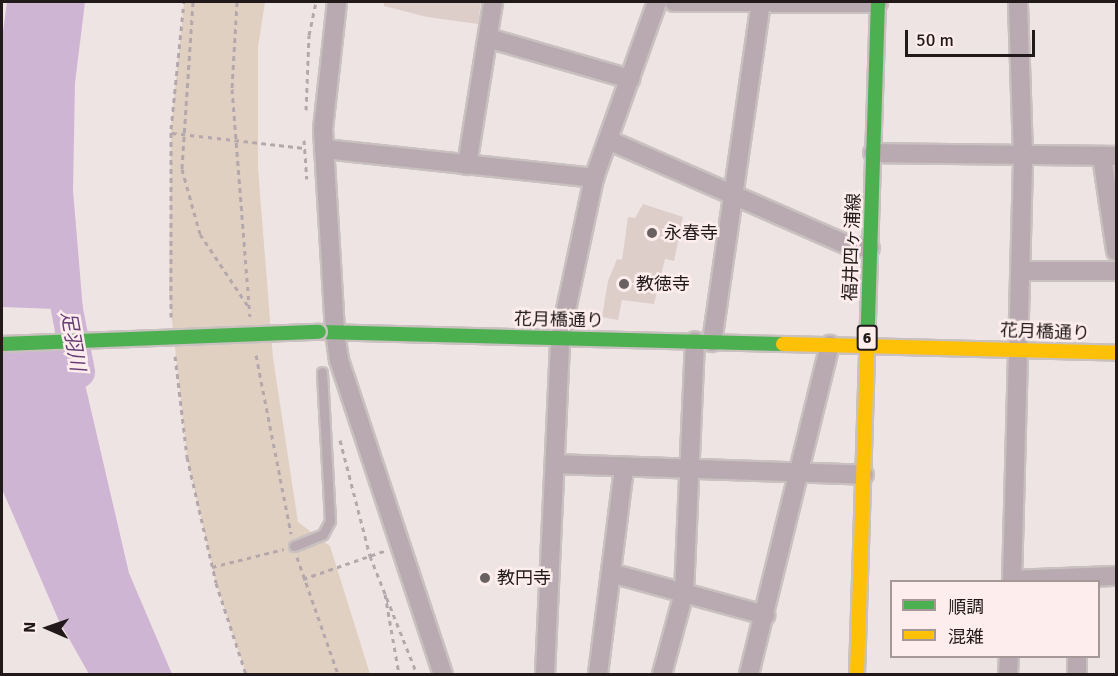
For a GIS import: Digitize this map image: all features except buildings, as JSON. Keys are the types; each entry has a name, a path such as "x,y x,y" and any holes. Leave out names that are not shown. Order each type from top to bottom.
{"street":[{"path":"337,2 324,149 327,332 339,360 442,675"},
{"path":"467,165 494,2"},
{"path":"545,675 560,338 594,178 657,2"},
{"path":"674,2 878,2"},
{"name":"福井四ヶ浦線","path":"857,675 878,2"},
{"path":"1012,580 1022,271 1023,155 1018,2"},
{"path":"662,675 684,593 691,470 704,342 734,195 761,3"},
{"path":"488,38 630,79"},
{"path":"608,140 849,246 870,248"},
{"path":"324,149 594,178"},
{"path":"873,153 1109,156 1116,251"},
{"path":"1022,271 1116,271"},
{"name":"花月橋通り","path":"2,344 327,332 1116,352"},
{"path":"749,675 801,474 830,345"},
{"path":"555,464 864,475"},
{"path":"598,675 624,467"},
{"path":"1046,580 1116,576 1116,560"},
{"path":"611,573 765,615"},
{"path":"1008,675 1009,658"},
{"path":"1077,658 1077,675"}],"lane":[{"path":"294,546 323,534 330,521 322,372"}],"path":[{"path":"193,2 181,134 188,205 200,234 249,308"},
{"path":"172,133 286,147"},
{"path":"337,429 370,556 417,675"},
{"path":"303,579 399,545"},
{"path":"212,567 294,546"},
{"path":"384,588 399,675"}],"shaded area":[{"path":"7,2 85,2 75,83 73,190 83,310 2,307 2,39"},
{"path":"184,2 265,2 258,47 258,168 273,358 298,522 330,546 370,674 246,674 216,583 187,457 169,293 171,129"},
{"path":"75,341 129,573 172,674 89,674 59,621 2,489 2,344"}],"waterway":[{"name":"足羽川","path":"59,268 79,372"}],"traffic: fast":[{"path":"867,351 878,2"},
{"path":"319,332 783,344"},
{"path":"2,344 319,332"}],"traffic: slow":[{"path":"783,344 1116,353"},
{"path":"857,674 867,351"}],"place":[{"name":"永春寺","path":"652,233"},
{"name":"教徳寺","path":"624,284"},
{"name":"教円寺","path":"485,578"}]}
